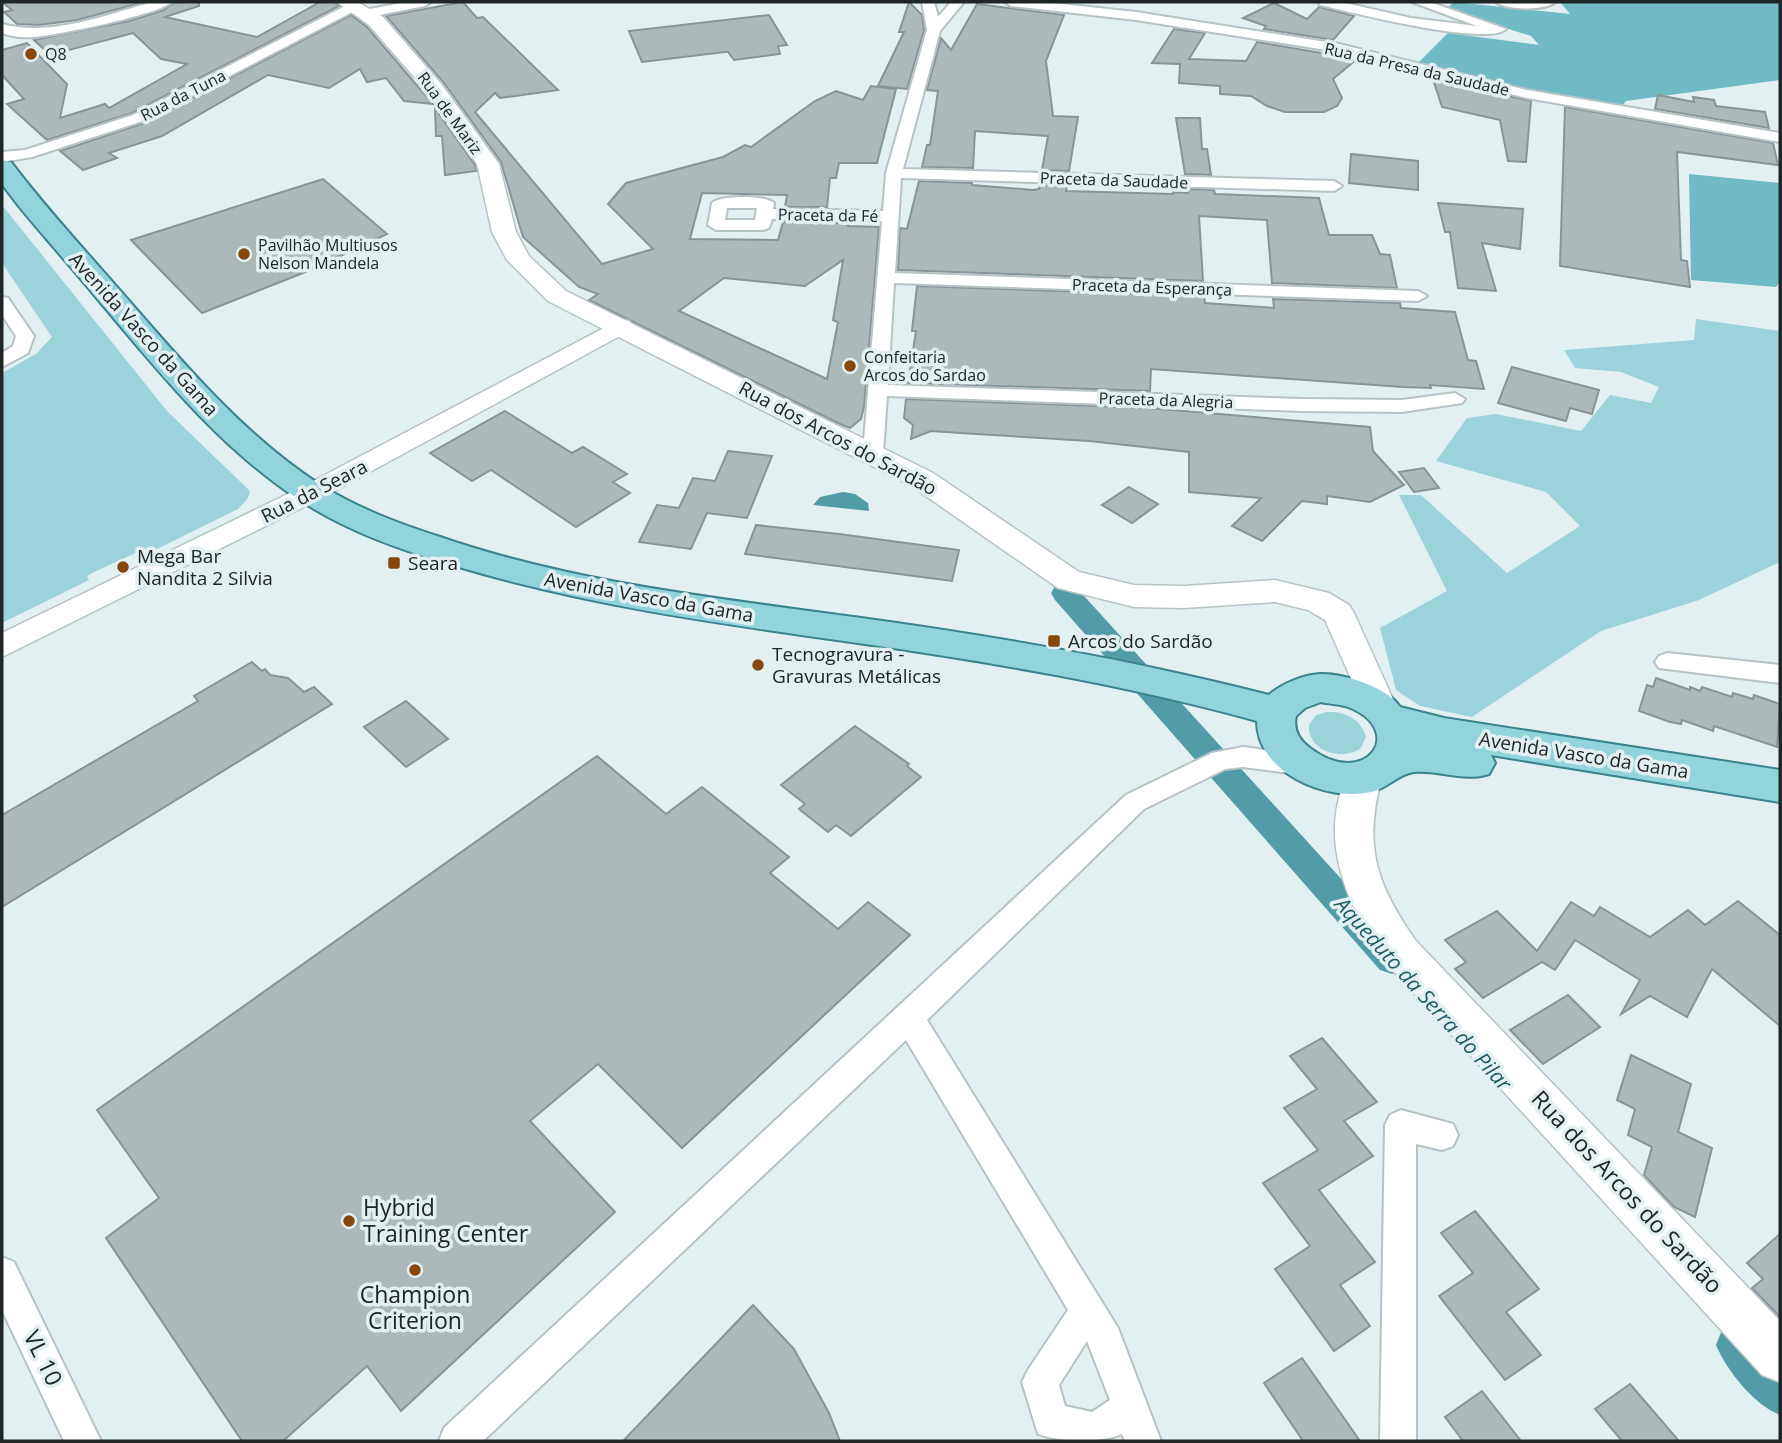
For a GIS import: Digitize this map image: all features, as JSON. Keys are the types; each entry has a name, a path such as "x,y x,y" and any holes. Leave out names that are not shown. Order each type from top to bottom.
{"main road":[{"name":"Rua de Mariz","path":"355,7 376,21 435,89 488,164 504,232 519,260 540,281"},
{"name":"Avenida Vasco da Gama","path":"2,167 202,403 251,449 311,493 350,514 411,540 483,563 592,590 704,610 922,639 1072,664 1185,687 1278,712"},
{"name":"Rua dos Arcos do Sardão","path":"540,281 557,296 923,480 1006,536 1034,559 1069,580 1134,596 1184,597 1275,591 1318,601 1338,613"},
{"path":"1321,688 1337,664 1338,613"},
{"path":"1338,613 1398,739 1379,768"},
{"name":"Avenida Vasco da Gama","path":"1780,786 1444,733 1385,713 1352,692 1321,688 1303,691 1289,698 1278,712 1276,730 1285,749 1304,765 1323,774 1344,778 1427,756 1597,779 1780,809"},
{"name":"Rua dos Arcos do Sardão","path":"1379,768 1351,822 1353,849 1362,884 1378,920 1402,953 1780,1357"}],"street":[{"path":"2,28 11,34 46,33 166,2"},
{"name":"Rua da Tuna","path":"2,157 27,153 138,118 355,7 425,2"},
{"path":"929,2 934,30"},
{"path":"873,453 894,173 934,30 958,2"},
{"name":"Rua da Presa da Saudade","path":"1011,2 1136,16 1339,48 1527,94 1780,138"},
{"path":"1325,2 1411,22 1493,32 1499,29 1418,2"},
{"path":"1502,2 1542,5 1549,2"},
{"path":"1136,16 1161,6"},
{"name":"Praceta da Saudade","path":"894,173 1334,186"},
{"name":"Praceta da Fé","path":"764,214 891,216"},
{"name":"Praceta da Esperança","path":"886,278 1418,296"},
{"path":"2,302 25,336 25,343 21,349 2,360"},
{"name":"Rua da Seara","path":"2,646 311,493 621,326"},
{"name":"Praceta da Alegria","path":"878,390 1402,407 1455,399"},
{"path":"1667,662 1780,674"},
{"path":"457,1441 909,1018 1135,802 1221,760 1243,757 1304,765"},
{"path":"909,1018 1106,1340 1137,1425 1095,1431 1051,1421 1040,1381 1087,1310"},
{"path":"1398,1441 1401,1125 1442,1135"},
{"name":"VL 10","path":"2,1274 83,1441"}],"shaded area":[{"path":"1454,2 1570,14 1560,2 1780,2 1780,80 1626,101 1622,106 1506,85 1419,62 1448,33 1539,45 1531,36 1446,9"},
{"path":"1689,174 1780,183 1780,282 1776,287 1691,280"},
{"path":"2,205 167,411 250,491 248,498 238,509 157,549 149,547 94,572 87,576 89,580 2,623 2,373 36,354 52,337 2,263"},
{"path":"1696,319 1780,331 1780,562 1699,600 1601,631 1472,717 1420,706 1396,690 1380,628 1447,591 1399,495 1421,495 1507,573 1580,526 1546,492 1436,461 1467,418 1496,414 1581,431 1610,395 1651,403 1659,387 1621,372 1575,368 1564,350 1694,340"},
{"path":"843,492 855,494 868,503 869,511 813,505 820,497"},
{"path":"1326,712 1345,714 1356,720 1366,737 1361,748 1345,754 1336,754 1327,752 1314,742 1309,725 1316,715"}],"building":[{"path":"2,2 144,2 77,20 39,25 17,24 4,12 12,10"},
{"path":"174,2 199,2 199,6 165,17 257,37 320,2 335,2 339,6 132,113 47,140 7,104 24,99 2,75 2,50 27,43 67,84 60,118 105,104 109,108 187,64 161,59 133,33 50,55 34,40 129,21 164,10"},
{"path":"463,2 477,18 483,17 558,90 500,98 495,93 475,112 602,264 653,249 608,204 626,183 723,157 745,145 751,147 815,101 836,91 863,100 871,86 896,89 877,163 839,163 836,178 830,178 827,207 785,207 787,195 702,193 690,239 778,240 783,222 848,223 848,226 879,227 861,419 850,428 840,424 589,300 598,294 579,287 523,237 501,162 444,83 386,16","holes":["843,260 833,320 838,322 827,379 679,311 724,278 805,286"]},
{"path":"909,2 922,15 924,30 907,89 878,86 904,32 899,32"},
{"path":"1274,3 1307,19 1319,7 1354,16 1333,40 1264,29 1266,26 1243,18"},
{"path":"977,4 1064,15 1046,61 1053,116 1078,117 1069,171 1042,170 1048,136 975,131 973,168 922,167 927,145 930,145 938,91 927,90 941,38 951,50"},
{"path":"351,15 367,27 433,104 404,101 386,78 367,82 360,69 329,88 268,75 162,136 109,153 117,158 83,170 60,151 144,123"},
{"path":"769,15 787,45 778,46 780,54 734,60 725,52 642,62 629,31"},
{"path":"1174,29 1205,33 1189,59 1246,61 1257,42 1357,59 1333,79 1342,98 1337,106 1324,112 1285,112 1267,106 1251,96 1220,94 1220,86 1179,83 1180,64 1152,63"},
{"path":"1433,79 1531,101 1526,162 1508,161 1500,120 1442,107"},
{"path":"1658,95 1694,102 1693,97 1714,100 1716,106 1765,112 1769,128 1655,109"},
{"path":"1565,107 1773,143 1778,165 1677,152 1681,260 1687,261 1690,287 1560,266"},
{"path":"435,108 475,165 476,171 445,175 442,136 436,136"},
{"path":"1176,118 1200,118 1202,149 1207,149 1211,175 1185,174"},
{"path":"1351,154 1418,161 1418,190 1349,183"},
{"name":"Pavilhão Multiusos Nelson Mandela","path":"323,179 387,234 313,269 202,313 131,240"},
{"path":"919,181 972,183 1033,190 1039,189 1040,185 1067,186 1066,191 1173,194 1188,193 1187,189 1214,190 1215,194 1319,198 1329,235 1372,235 1380,254 1390,255 1397,288 1272,283 1267,220 1199,216 1203,281 898,270 900,228 907,229"},
{"path":"1438,203 1523,209 1520,249 1482,243 1496,291 1458,288 1450,232 1445,232"},
{"path":"917,286 1204,296 1205,303 1274,308 1273,299 1400,303 1401,308 1455,312 1468,360 1476,361 1484,389 1430,385 1431,388 1403,387 1151,369 1150,391 908,383 916,331 912,331"},
{"path":"1512,367 1599,390 1592,414 1570,408 1566,421 1498,403"},
{"path":"906,399 1149,408 1370,427 1373,451 1404,485 1370,502 1327,496 1327,504 1302,501 1262,541 1232,526 1261,498 1189,492 1189,452 1089,441 931,431 911,439 913,425 904,418"},
{"path":"505,411 572,453 583,447 627,474 613,482 630,493 576,527 491,470 472,481 430,453"},
{"path":"728,451 772,456 747,518 707,513 691,549 639,542 657,505 679,508 693,478 715,481"},
{"path":"1424,468 1439,488 1414,492 1399,472"},
{"path":"1129,487 1158,504 1132,523 1102,505"},
{"path":"756,525 959,550 952,581 745,554"},
{"path":"252,662 270,675 288,678 304,692 314,687 332,704 2,907 2,815 198,701 194,696"},
{"path":"1656,678 1690,690 1690,687 1700,691 1702,687 1732,697 1733,693 1753,699 1754,695 1780,704 1777,747 1714,726 1713,731 1682,720 1681,724 1670,722 1639,711 1647,685 1653,687"},
{"path":"406,701 448,739 406,767 364,727"},
{"path":"855,726 909,764 907,766 921,777 851,836 836,825 828,832 799,809 805,804 781,785"},
{"path":"597,756 666,814 702,787 789,857 770,873 838,929 868,902 910,935 682,1148 598,1064 530,1121 615,1212 401,1411 367,1366 283,1441 242,1441 106,1238 159,1198 97,1110"},
{"path":"1738,901 1780,935 1780,1026 1712,969 1687,1017 1650,996 1621,1014 1640,980 1575,940 1555,970 1542,962 1483,998 1455,969 1466,962 1445,940 1497,911 1537,951 1571,902 1594,916 1600,907 1650,937 1688,910 1705,925"},
{"path":"1568,995 1600,1027 1543,1064 1510,1030"},
{"path":"1322,1038 1377,1102 1344,1121 1373,1156 1319,1190 1375,1262 1340,1285 1370,1326 1334,1351 1275,1269 1310,1246 1263,1183 1318,1150 1284,1108 1317,1089 1290,1056"},
{"path":"1631,1055 1691,1084 1678,1132 1712,1148 1695,1217 1674,1207 1644,1175 1652,1147 1628,1135 1635,1109 1617,1100"},
{"path":"1475,1211 1539,1289 1506,1312 1541,1355 1505,1380 1439,1296 1473,1273 1441,1233"},
{"path":"1780,1234 1780,1317 1752,1288 1763,1279 1747,1263"},
{"path":"753,1305 794,1349 829,1413 840,1441 623,1441"},
{"path":"1302,1358 1360,1441 1303,1441 1264,1383"},
{"path":"1630,1384 1679,1441 1622,1441 1595,1409"},
{"path":"1482,1391 1521,1441 1463,1441 1445,1417"}],"waterway":[{"name":"Aqueduto da Serra do Pilar","path":"1065,593 1392,959"},
{"name":"Aqueduto da Serra do Pilar","path":"1737,1345 1780,1394"}],"place":[{"name":"Q8","path":"31,54"},
{"name":"Pavilhão Multiusos Nelson Mandela","path":"244,254"},
{"name":"Confeitaria Arcos do Sardao","path":"850,366"},
{"name":"Seara","path":"394,563"},
{"name":"Mega Bar Nandita 2 Silvia","path":"123,567"},
{"name":"Arcos do Sardão","path":"1054,641"},
{"name":"Tecnogravura - Gravuras Metálicas","path":"758,665"},
{"name":"Hybrid Training Center","path":"349,1221"},
{"name":"Champion Criterion","path":"415,1270"}]}
